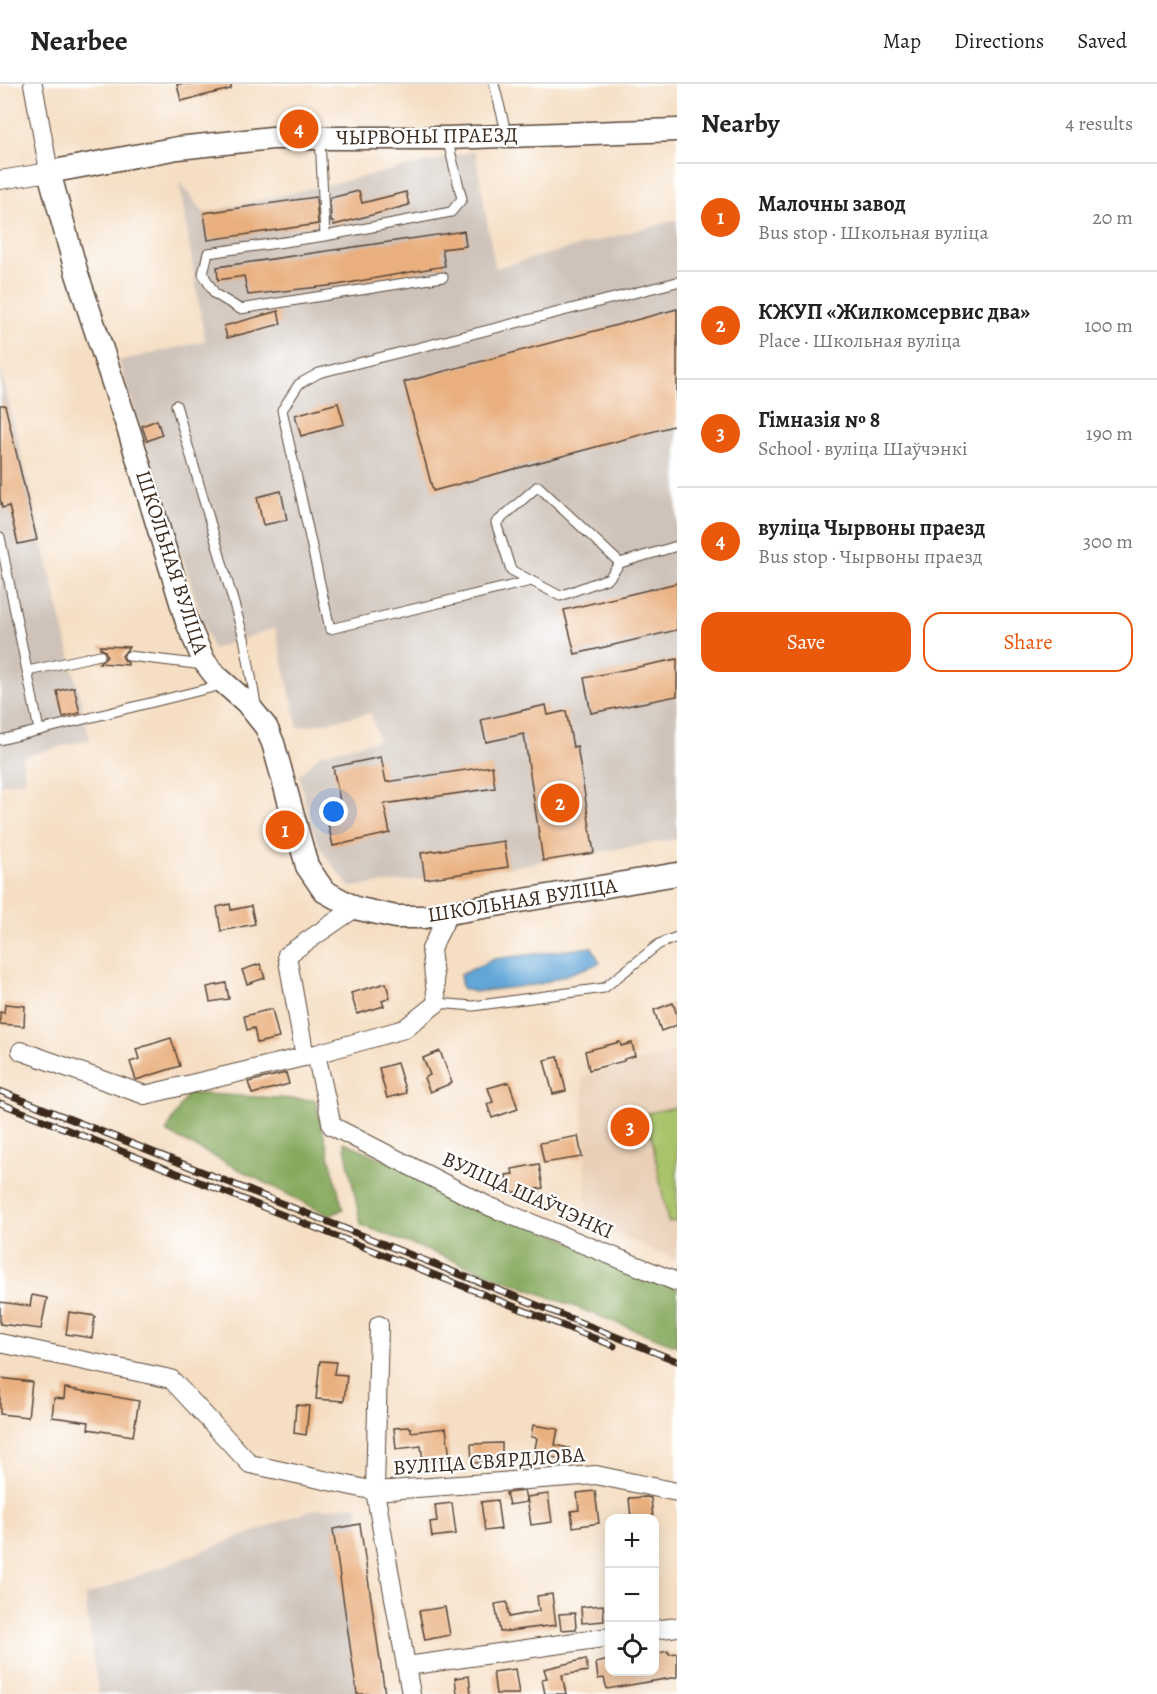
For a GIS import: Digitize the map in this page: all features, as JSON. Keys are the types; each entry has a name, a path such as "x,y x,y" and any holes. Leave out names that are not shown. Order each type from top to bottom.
{"street":[{"path":"33,84 49,172"},
{"name":"ЧЫРВОНЫ ПРАЕЗД","path":"0,180 178,148 272,138 447,138 677,129"},
{"name":"ШКОЛЬНАЯ ВУЛІЦА","path":"49,172 77,274 130,434 187,622 207,665 224,684 246,702 266,727 273,743 307,866 324,891 355,908 396,917 425,917 677,874"},
{"path":"310,1056 287,955 355,908"},
{"path":"21,1051 145,1095 310,1056 404,1029 437,1002 431,950 449,913"},
{"name":"ВУЛІЦА ШАЎЧЭНКІ","path":"310,1056 333,1126 486,1206 677,1282"},
{"path":"379,1325 375,1491 411,1694"},
{"name":"ВУЛІЦА СВЯРДЛОВА","path":"0,1343 171,1379 250,1464 375,1491 596,1475 677,1492"},
{"path":"659,1629 677,1627"},
{"path":"407,1666 605,1638"}],"lane":[{"path":"494,84 507,135"},
{"path":"443,277 240,309 215,294 203,274 208,253 325,236 451,212 462,199 447,138"},
{"path":"320,139 325,236"},
{"path":"531,580 330,629 282,410 300,384 319,373 677,282"},
{"path":"176,405 244,638 258,715"},
{"path":"620,563 537,486 496,523 511,570 560,596 609,579 620,563 677,546"},
{"path":"0,536 39,730"},
{"path":"28,671 100,655"},
{"path":"129,656 207,665"},
{"path":"0,740 224,684"},
{"path":"437,1002 473,1006 604,988 659,944 677,937"}],"shaded area":[{"path":"475,151 495,268 677,220 677,839 508,867 350,887 321,850 310,823 299,775 321,754 378,740 371,713 298,728 275,628 212,649 119,361 205,341 179,182 204,213"},
{"path":"0,367 90,739 22,757 25,780 0,785"},
{"path":"677,1051 677,1260 587,1221 582,1077"},
{"path":"357,1505 385,1694 98,1694 85,1596 311,1510"}],"green space":[{"path":"188,1093 315,1100 343,1209 330,1216 166,1132"},
{"path":"677,1107 677,1221 668,1222 647,1113"},
{"path":"344,1142 677,1288 677,1346 361,1225"}],"water":[{"path":"592,947 600,963 540,984 474,992 462,988 460,975 494,959"}],"building":[{"path":"177,84 231,84 231,89 181,101"},
{"path":"359,191 362,203 406,192 409,205 334,225 331,222 330,198"},
{"path":"316,197 318,224 208,240 204,213"},
{"path":"464,231 466,246 442,249 445,266 337,285 248,295 244,276 218,280 217,267"},
{"path":"677,309 677,425 433,491 404,382"},
{"path":"278,311 281,324 227,338 224,326"},
{"path":"338,403 344,424 301,436 295,415"},
{"path":"0,405 5,405 37,540 18,544 9,506 2,508 0,498"},
{"path":"157,420 162,435 147,441 142,426"},
{"path":"281,491 287,520 263,525 257,497"},
{"path":"677,583 677,630 575,654 564,610"},
{"path":"100,646 129,647 122,656 128,665 99,663 107,656"},
{"path":"677,659 677,696 591,713 584,678"},
{"path":"74,687 80,713 63,717 57,691"},
{"path":"546,705 548,715 566,711 573,747 577,746 594,853 543,861 524,734 486,742 481,720"},
{"path":"381,757 386,782 492,766 495,788 384,804 390,833 333,846 324,806 340,802 333,767"},
{"path":"504,841 508,867 425,879 421,853"},
{"path":"230,904 231,910 251,906 255,924 221,931 217,907"},
{"path":"260,964 265,978 247,984 242,970"},
{"path":"226,983 229,999 210,1002 207,987"},
{"path":"386,983 390,998 382,1001 384,1006 357,1014 351,993"},
{"path":"673,1003 677,1025 661,1031 654,1010"},
{"path":"5,1004 25,1006 24,1026 0,1024 0,1012 4,1013"},
{"path":"272,1009 279,1038 257,1043 254,1028 247,1030 244,1016"},
{"path":"171,1038 180,1066 136,1080 130,1062 139,1059 136,1049"},
{"path":"620,1042 621,1046 632,1043 635,1056 589,1070 585,1051"},
{"path":"440,1051 452,1083 430,1092 424,1078 430,1075 423,1058"},
{"path":"558,1057 566,1091 553,1094 544,1060"},
{"path":"397,1063 406,1093 387,1098 379,1068"},
{"path":"286,1073 289,1084 252,1094 248,1082"},
{"path":"509,1082 518,1109 492,1118 487,1104 493,1102 488,1088"},
{"path":"578,1136 582,1157 544,1163 540,1143"},
{"path":"539,1164 543,1188 509,1193 506,1175 513,1174 512,1169"},
{"path":"32,1295 47,1298 41,1329 0,1324 0,1302 30,1306"},
{"path":"69,1312 95,1316 92,1338 66,1334"},
{"path":"320,1361 336,1362 334,1374 347,1375 344,1401 316,1399"},
{"path":"0,1378 32,1382 28,1417 0,1414"},
{"path":"65,1388 139,1401 133,1436 88,1429 89,1422 52,1417 54,1398 64,1399"},
{"path":"296,1405 309,1406 306,1435 294,1433"},
{"path":"533,1425 558,1429 555,1445 569,1448 567,1460 534,1454 537,1438 531,1437"},
{"path":"394,1428 411,1428 411,1432 446,1428 450,1458 423,1461 421,1446 396,1449"},
{"path":"502,1443 502,1462 472,1463 471,1444"},
{"path":"524,1491 527,1502 509,1505 506,1493"},
{"path":"595,1491 599,1523 573,1527 571,1511 579,1510 577,1493"},
{"path":"548,1494 552,1522 531,1525 527,1497"},
{"path":"629,1498 651,1498 653,1514 631,1514"},
{"path":"497,1500 501,1529 485,1531 481,1502"},
{"path":"452,1503 456,1534 432,1537 430,1522 437,1521 435,1505"},
{"path":"360,1524 385,1694 357,1694 333,1529"},
{"path":"552,1594 556,1625 500,1632 495,1604 507,1602 509,1617 539,1611 537,1596"},
{"path":"603,1605 604,1621 582,1623 581,1607"},
{"path":"445,1607 450,1635 425,1640 419,1611"},
{"path":"575,1613 576,1629 561,1630 559,1614"},
{"path":"668,1651 669,1654 677,1653 677,1677 607,1689 604,1678 598,1679 596,1663 605,1661 605,1676 659,1676 659,1653"},
{"path":"586,1659 588,1671 562,1675 566,1694 545,1694 542,1679 547,1678 544,1669"},
{"path":"515,1669 519,1694 496,1694 493,1672"},
{"path":"469,1676 471,1694 457,1694 455,1678"}],"railway":[{"path":"0,1091 677,1361"},
{"path":"0,1103 614,1346"}],"place":[{"name":"вуліца Чырвоны праезд","path":"299,129"},
{"name":"КЖУП «Жилкомсервис два»","path":"560,803"},
{"name":"Малочны завод","path":"285,830"},
{"name":"Гімназія № 8","path":"630,1127"}]}
